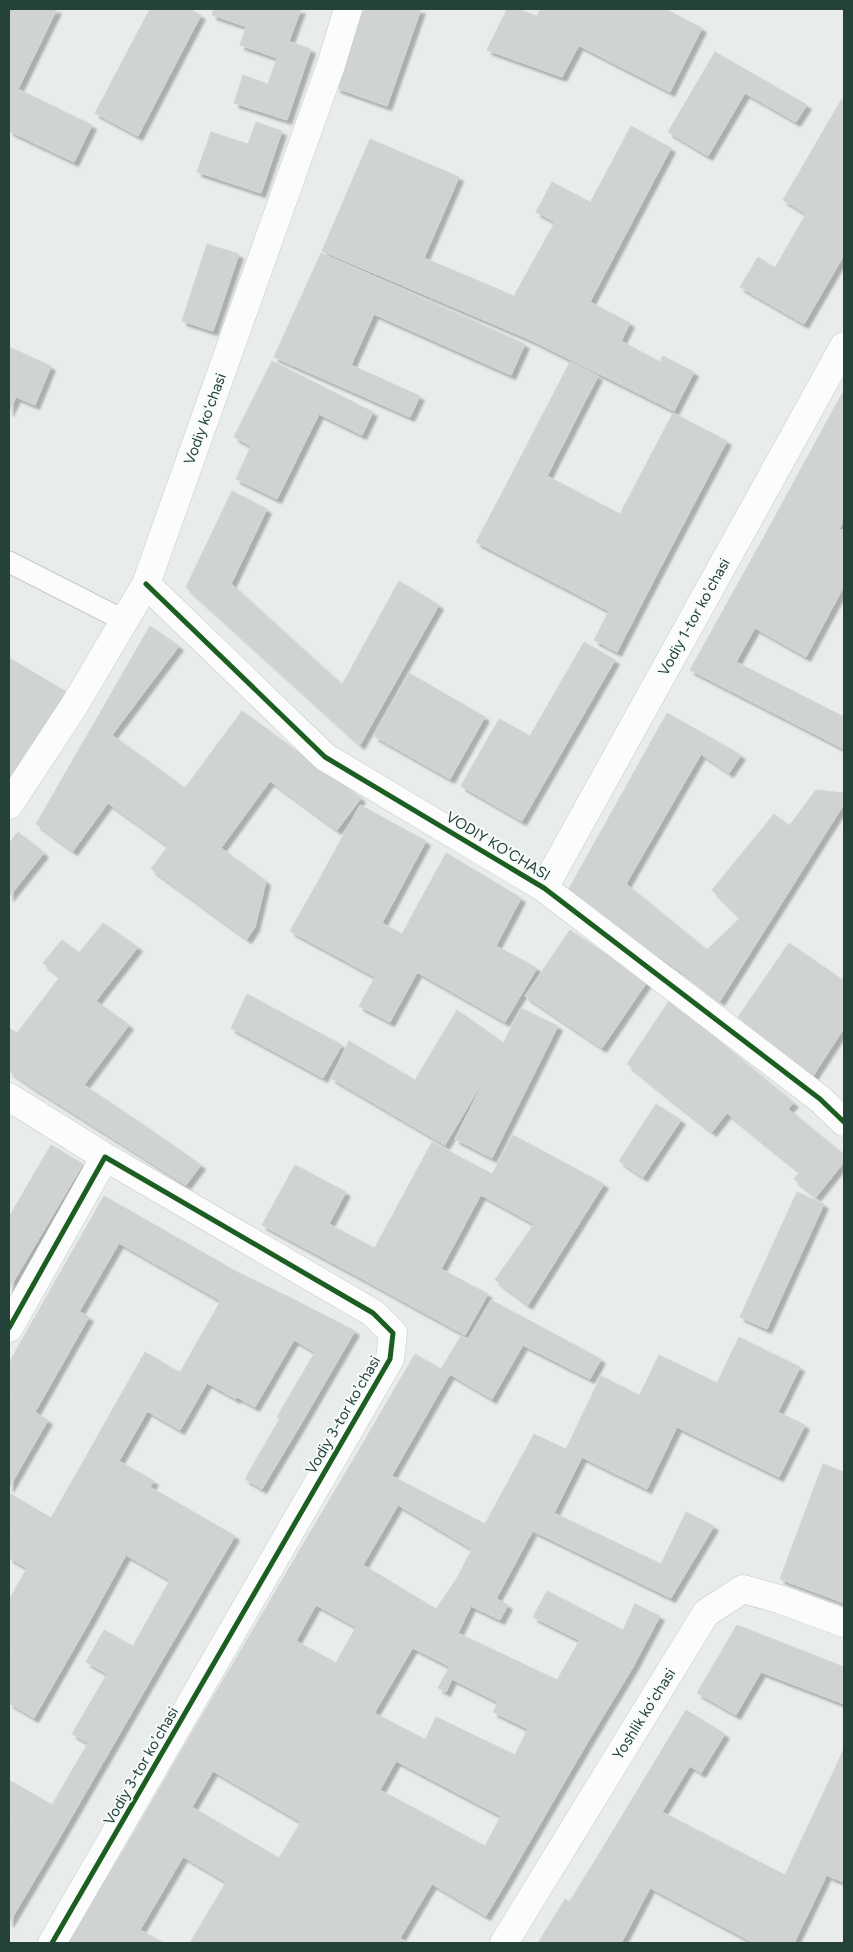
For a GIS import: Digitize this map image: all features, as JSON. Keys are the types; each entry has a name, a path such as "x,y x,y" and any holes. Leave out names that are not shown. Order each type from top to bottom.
{"street":[{"name":"Vodiy koʻchasi","path":"9,803 74,706 146,584 327,74 348,9"},
{"name":"Vodiy 1-tor koʼchasi","path":"544,888 844,346"},
{"name":"VODIY KO'CHASI","path":"146,584 325,757 544,888 820,1099 844,1122"},
{"name":"Vodiy 3-tor koʼchasi","path":"9,1096 105,1157 373,1313 393,1333 390,1359 52,1943"},
{"path":"9,1328 105,1157"},
{"name":"Yoshlik koʻchasi","path":"504,1943 706,1613 743,1589 779,1599 844,1623"}],"lane":[{"path":"9,562 125,621"}],"building":[{"path":"9,9 57,9 18,89 92,125 74,162 9,131"},
{"path":"150,9 189,9 201,15 138,136 95,113"},
{"path":"214,9 301,9 289,41 212,15"},
{"path":"364,9 421,9 387,106 336,88"},
{"path":"507,9 518,9 537,16 541,9 598,9 562,77 487,50"},
{"path":"598,9 665,9 702,28 670,92 578,45"},
{"path":"246,27 311,49 287,120 234,103 243,75 268,84 277,58 240,45"},
{"path":"715,52 807,105 796,122 745,93 708,156 668,132"},
{"path":"842,99 844,100 844,130 829,121"},
{"path":"829,121 844,130 844,236 783,200"},
{"path":"256,122 282,131 261,193 197,172 211,132 248,144"},
{"path":"631,126 671,148 631,224 590,203"},
{"path":"370,139 459,177 424,258 514,296 555,222 536,212 552,182 601,208 531,340 322,251"},
{"path":"601,208 631,224 590,302 630,323 621,341 660,362 663,356 694,372 674,411 531,340"},
{"path":"806,214 844,236 844,255 804,324 740,287 758,257 775,268"},
{"path":"207,244 239,254 213,331 182,321"},
{"path":"321,253 525,344 511,375 374,314 351,365 420,396 410,417 274,357"},
{"path":"9,347 51,366 35,405 16,397 9,412"},
{"path":"272,361 373,412 362,435 319,414 277,499 236,479 251,446 234,437"},
{"path":"570,362 598,376 547,476 620,514 673,413 727,441 656,576 501,495"},
{"path":"844,390 844,520 839,529 844,531 844,579 765,535"},
{"path":"232,491 267,509 231,584 342,685 399,581 439,605 360,745 186,587"},
{"path":"501,495 656,576 617,652 594,640 609,611 476,542"},
{"path":"765,535 844,579 844,586 806,657 755,628 736,662 844,717 844,749 690,670"},
{"path":"150,626 179,646 112,735 185,788 242,711 361,798 337,830 270,781 221,848 266,881 255,927 247,939 151,869 168,846 108,803 73,851 36,824"},
{"path":"584,642 615,660 522,821 461,786 499,719 530,736"},
{"path":"9,658 70,694 9,789"},
{"path":"409,673 485,717 450,779 374,736"},
{"path":"667,713 741,755 729,773 701,754 626,884 707,950 740,918 712,890 774,814 789,826 816,790 844,793 844,804 720,1001 685,974 566,894"},
{"path":"360,805 426,841 382,923 315,887"},
{"path":"18,832 44,853 9,897 9,843"},
{"path":"446,853 521,898 496,946 537,968 505,1022 417,972 430,949 402,934"},
{"path":"315,887 430,949 390,1022 359,1006 375,977 290,931"},
{"path":"103,923 138,947 96,1001 43,963 62,940 79,953"},
{"path":"570,930 647,982 602,1048 525,996"},
{"path":"789,943 844,981 844,1028 813,1076 738,1017"},
{"path":"60,977 96,1001 32,1087 9,1071 9,1028 17,1033"},
{"path":"247,994 342,1045 323,1078 231,1028"},
{"path":"96,1001 129,1025 84,1085 145,1126 130,1149 32,1087"},
{"path":"669,1001 708,1032 665,1095 627,1064"},
{"path":"521,1008 558,1026 492,1158 455,1139"},
{"path":"457,1010 505,1044 445,1145 331,1078 349,1041 415,1080"},
{"path":"708,1032 794,1103 788,1109 826,1140 800,1172 727,1113 712,1132 665,1095"},
{"path":"656,1104 681,1120 643,1177 619,1161"},
{"path":"145,1126 201,1165 186,1185 130,1149"},
{"path":"513,1135 604,1184 528,1305 495,1280 534,1224 481,1195"},
{"path":"826,1140 844,1155 844,1162 816,1197 794,1179"},
{"path":"432,1142 492,1174 441,1269 488,1294 465,1335 359,1277"},
{"path":"51,1145 83,1164 9,1289 9,1217"},
{"path":"295,1165 346,1192 329,1224 374,1248 359,1277 262,1225"},
{"path":"797,1192 824,1204 797,1263 770,1251"},
{"path":"104,1196 237,1272 221,1301 119,1243 79,1312 48,1294"},
{"path":"770,1251 797,1263 767,1329 740,1317"},
{"path":"237,1272 293,1299 236,1399 182,1369"},
{"path":"48,1294 89,1317 35,1412 9,1397 9,1363"},
{"path":"293,1299 355,1331 298,1429 277,1417 315,1352 294,1340 255,1407 237,1397"},
{"path":"491,1300 601,1359 590,1379 523,1345 492,1399 441,1369 461,1336 468,1339"},
{"path":"739,1337 800,1367 778,1412 717,1383"},
{"path":"145,1352 172,1368 119,1461 92,1446"},
{"path":"415,1354 450,1374 392,1475 355,1457"},
{"path":"659,1355 805,1425 779,1477 677,1427 647,1489 604,1468"},
{"path":"172,1368 180,1372 182,1369 207,1383 180,1430 147,1411"},
{"path":"601,1376 639,1395 604,1468 566,1449"},
{"path":"9,1397 48,1420 9,1488"},
{"path":"280,1418 298,1429 262,1489 245,1479"},
{"path":"534,1434 582,1457 554,1513 661,1564 686,1512 714,1526 671,1598 492,1511"},
{"path":"92,1446 119,1461 63,1559 9,1528 9,1493 51,1518"},
{"path":"355,1457 485,1524 472,1549 398,1505 363,1565 436,1609 422,1632 295,1558"},
{"path":"119,1461 154,1481 150,1487 235,1536 215,1570 97,1501"},
{"path":"823,1464 844,1472 844,1603 780,1579"},
{"path":"97,1501 215,1570 161,1662 133,1646 170,1580 126,1555 88,1624 42,1597"},
{"path":"492,1511 532,1532 496,1599 457,1578"},
{"path":"9,1528 63,1559 9,1656 9,1600 27,1568 9,1558"},
{"path":"295,1558 422,1632 376,1710 250,1635","holes":["316,1605 356,1627 336,1663 296,1641"]},
{"path":"457,1578 508,1605 500,1620 471,1606 458,1633 557,1680 580,1640 633,1667 590,1738 413,1648"},
{"path":"547,1591 623,1630 635,1604 660,1616 633,1667 533,1617"},
{"path":"42,1597 88,1624 34,1718 9,1703 9,1656"},
{"path":"737,1625 844,1667 844,1704 761,1672 736,1715 697,1693"},
{"path":"104,1630 161,1662 108,1754 72,1734 107,1674 86,1662"},
{"path":"250,1635 294,1661 256,1725 307,1755 345,1691 376,1710 327,1794 200,1719"},
{"path":"294,1661 345,1691 307,1755 256,1725"},
{"path":"450,1666 537,1711 528,1729 493,1712 498,1702 452,1679 446,1692 438,1688"},
{"path":"686,1710 725,1734 701,1773 690,1766 662,1812 785,1875 837,1764 844,1767 844,1839 794,1943 754,1943 596,1859"},
{"path":"537,1711 590,1738 551,1805 425,1740 436,1717 515,1755"},
{"path":"374,1713 551,1805 504,1886 327,1794","holes":["396,1761 501,1816 485,1846 380,1790"]},
{"path":"200,1719 349,1806 284,1916 136,1829","holes":["213,1771 301,1822 279,1858 192,1807"]},
{"path":"88,1743 108,1754 53,1849 9,1822 9,1780 52,1805"},
{"path":"844,1748 844,1767 837,1764"},
{"path":"349,1806 504,1886 486,1916 432,1884 400,1938 408,1943 330,1943 284,1916"},
{"path":"9,1822 53,1849 9,1923"},
{"path":"136,1829 183,1857 140,1930 164,1943 115,1943 80,1923"},
{"path":"844,1839 844,1882 828,1876"},
{"path":"596,1859 650,1888 627,1932 570,1901"},
{"path":"226,1882 262,1903 239,1943 190,1943"},
{"path":"565,1899 627,1932 621,1943 538,1943"},
{"path":"262,1903 284,1916 330,1943 239,1943"},
{"path":"80,1923 115,1943 68,1943"}],"cycle path":[{"path":"146,584 325,757 544,888 820,1099 844,1122"},
{"path":"9,1328 105,1157 373,1313 393,1333 390,1359 52,1943"}]}
